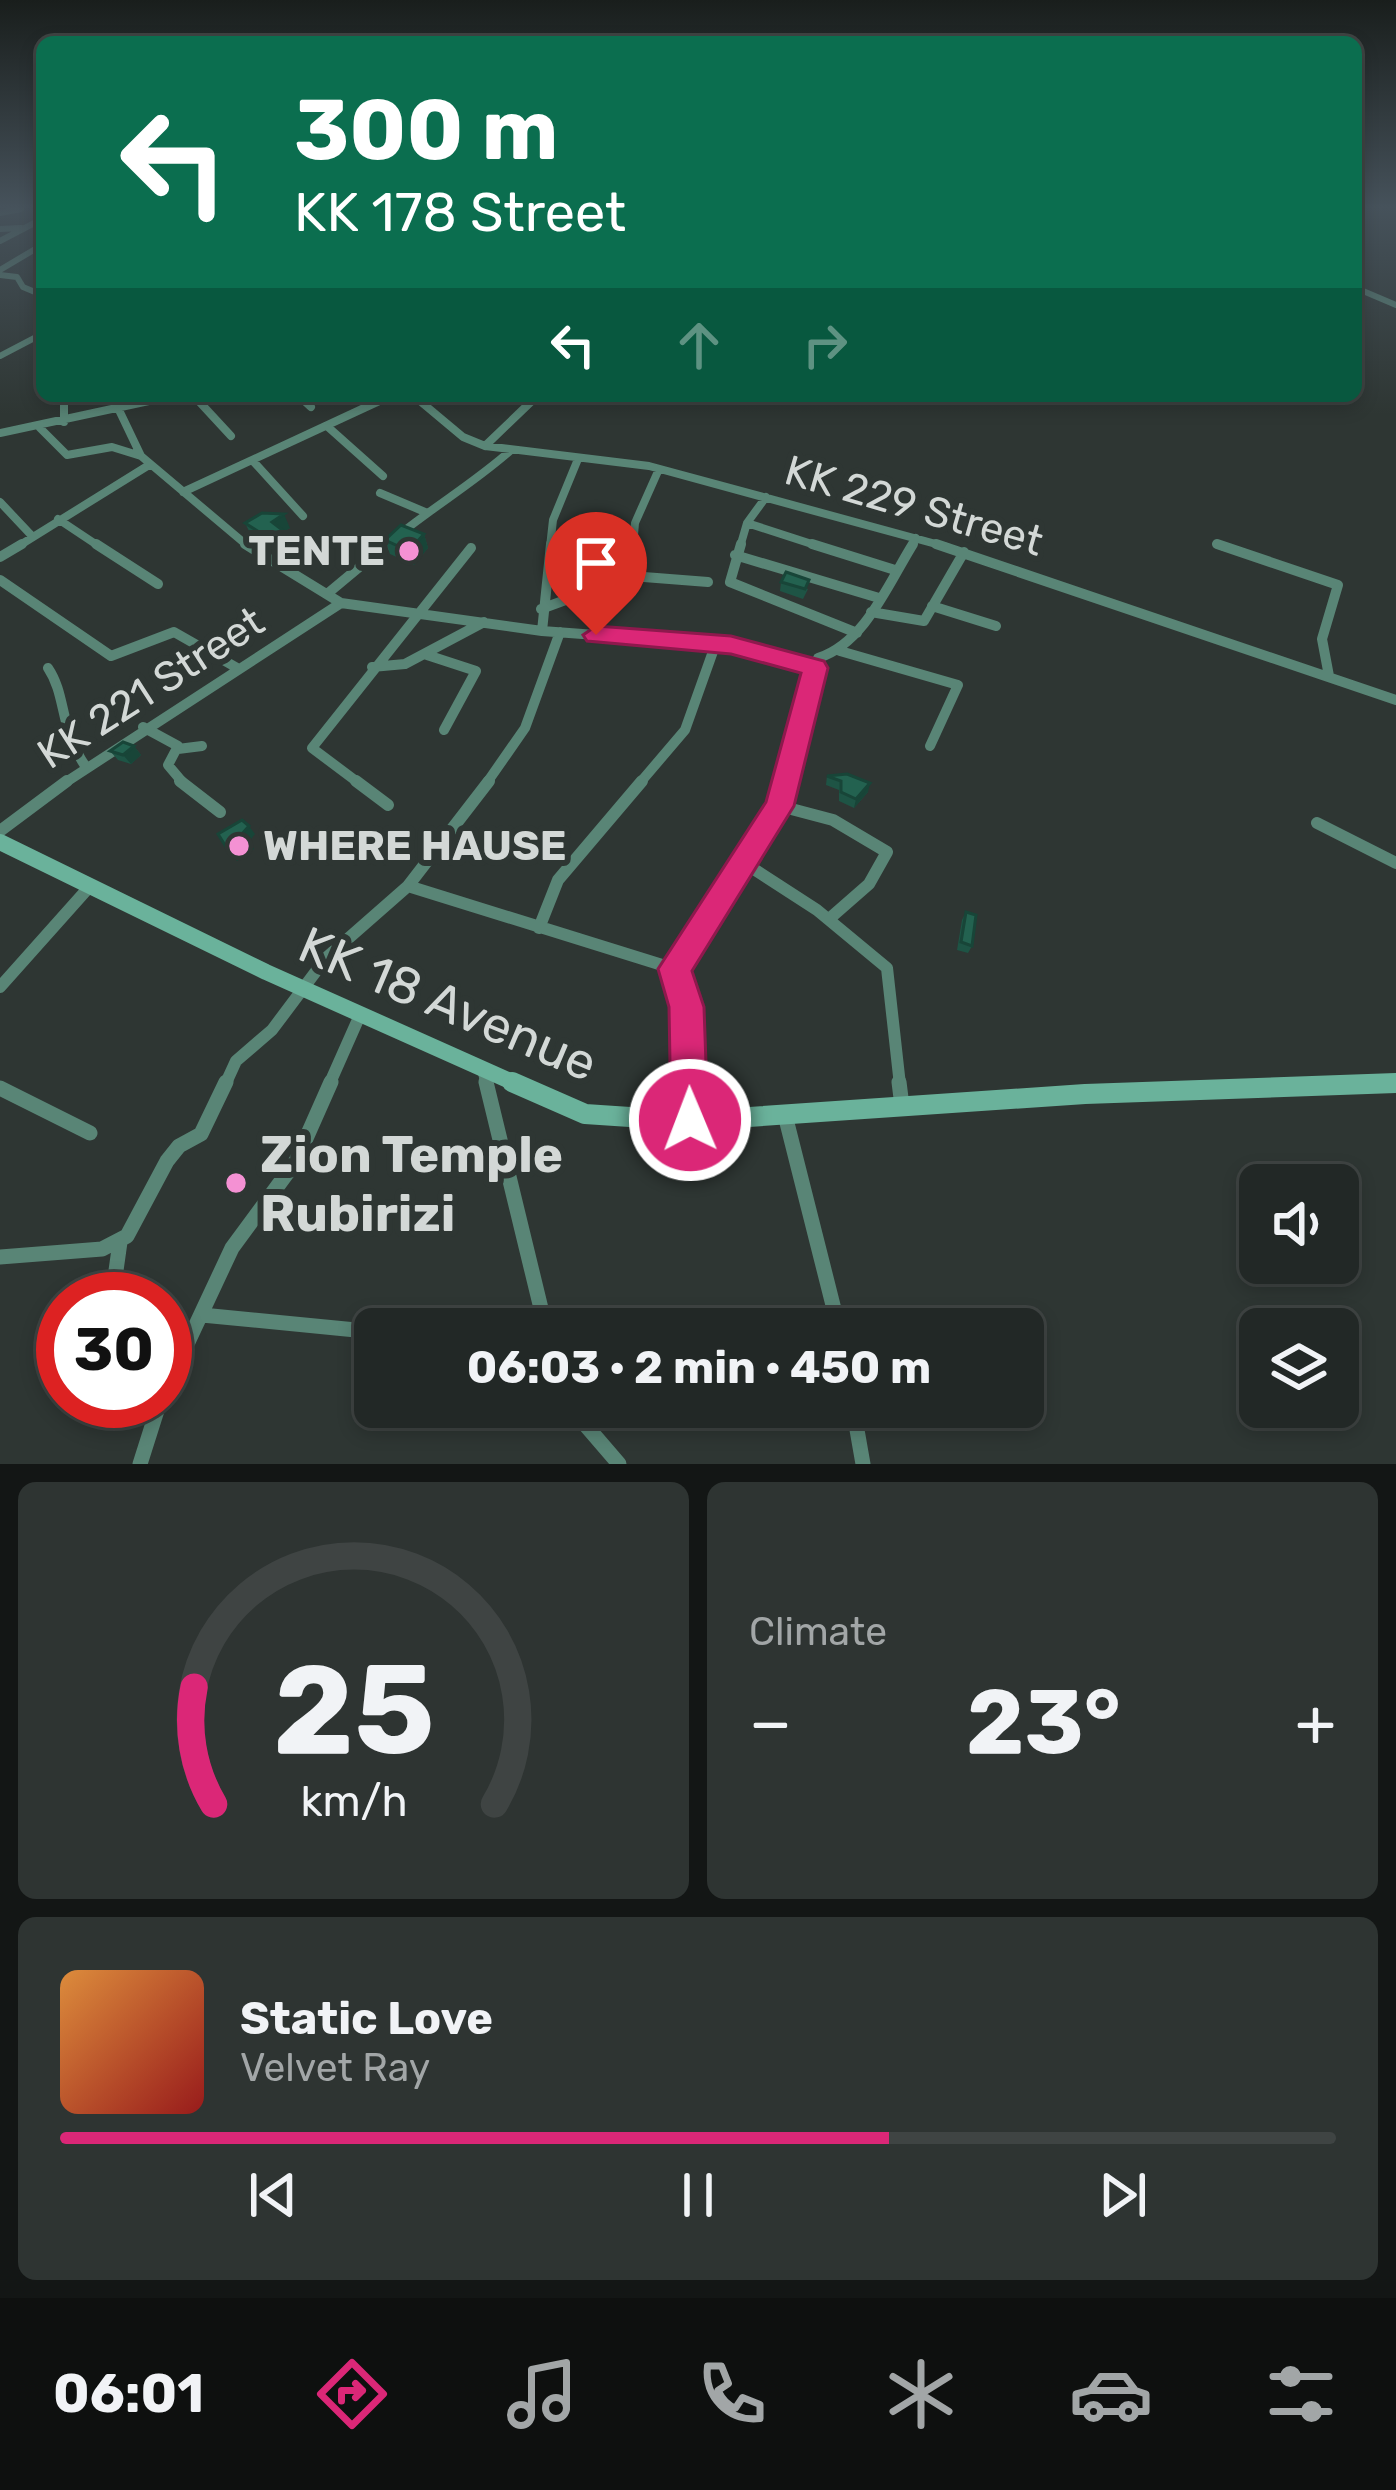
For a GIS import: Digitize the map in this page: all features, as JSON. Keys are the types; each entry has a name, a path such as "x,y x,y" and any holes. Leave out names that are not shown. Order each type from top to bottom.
{"main road":[{"name":"KK 18 Avenue","path":"0,842 360,1015 573,1111 652,1122 1128,1091 1396,1083"}],"street":[{"path":"1362,291 1396,305"},
{"path":"0,356 36,337"},
{"path":"64,402 64,422"},
{"path":"0,433 149,402"},
{"path":"200,402 231,436"},
{"path":"305,402 311,407"},
{"path":"183,492 378,402"},
{"name":"KK 229 Street","path":"421,402 464,437 485,446 659,469 964,551 1396,700"},
{"path":"485,446 531,402"},
{"path":"119,410 145,460"},
{"path":"328,427 382,476"},
{"path":"40,428 67,454 112,447 145,460 258,554 341,603 542,631 716,643 815,668"},
{"path":"327,594 443,497 464,492 510,451"},
{"path":"542,631 553,520 578,459"},
{"path":"0,557 145,460"},
{"path":"253,461 303,515"},
{"path":"631,576 635,523 659,469"},
{"path":"380,493 424,512"},
{"path":"766,496 746,523 730,578 736,587 857,633"},
{"path":"0,502 32,536"},
{"path":"58,519 158,584"},
{"path":"746,523 895,570"},
{"path":"840,651 857,633 916,538"},
{"path":"1217,544 1338,585 1322,639 1329,676"},
{"path":"388,805 312,748 471,548"},
{"path":"871,612 919,622 964,551"},
{"path":"735,555 879,598"},
{"path":"541,609 631,576 708,582"},
{"path":"0,580 111,656 174,632 239,669"},
{"name":"KK 221 Street","path":"0,831 143,727 341,603"},
{"path":"932,606 996,626"},
{"path":"372,667 405,664 428,655 484,622"},
{"path":"116,1272 120,1241 167,1161 179,1146 201,1134 236,1061 272,1030 326,958 408,886 525,728 560,632"},
{"path":"539,928 558,880 685,730 716,643"},
{"path":"690,1120 686,1007 675,969 779,806 823,652 840,651 958,685 930,746"},
{"path":"428,655 476,671 445,730"},
{"path":"49,668 59,684 55,701 70,746 86,766"},
{"path":"143,727 178,749 202,746"},
{"path":"178,749 168,765 170,773 220,812"},
{"path":"779,806 832,820 887,852 869,884 829,919"},
{"path":"1317,823 1396,863"},
{"path":"742,862 829,919 886,968 902,1109"},
{"path":"0,987 91,885"},
{"path":"408,886 675,969"},
{"path":"192,1336 232,1248 296,1161 360,1015"},
{"path":"484,1072 542,1308"},
{"path":"0,1088 90,1133"},
{"path":"785,1115 834,1308"},
{"path":"0,1257 10,1252 102,1249 120,1241"},
{"path":"202,1315 354,1330"},
{"path":"140,1464 151,1428"},
{"path":"588,1428 619,1464"},
{"path":"857,1428 863,1464"}],"building":[{"path":"262,513 284,514 272,522 285,532 272,540 245,523"},
{"path":"401,525 424,534 409,551 385,540"},
{"path":"786,572 809,580 805,589 781,582"},
{"path":"123,742 134,746 123,755 110,751"},
{"path":"847,774 870,783 856,799 841,792 841,781 827,776"},
{"path":"242,820 249,826 241,835 248,840 230,853 218,834"},
{"path":"966,912 976,915 972,946 961,942"}],"place":[{"name":"TENTE","path":"409,551"},
{"name":"WHERE HAUSE","path":"239,846"},
{"name":"Zion Temple Rubirizi","path":"236,1183"}],"route":[{"path":"596,635 731,645 815,668 798,718 779,806 675,969 686,1007 690,1120"}]}
